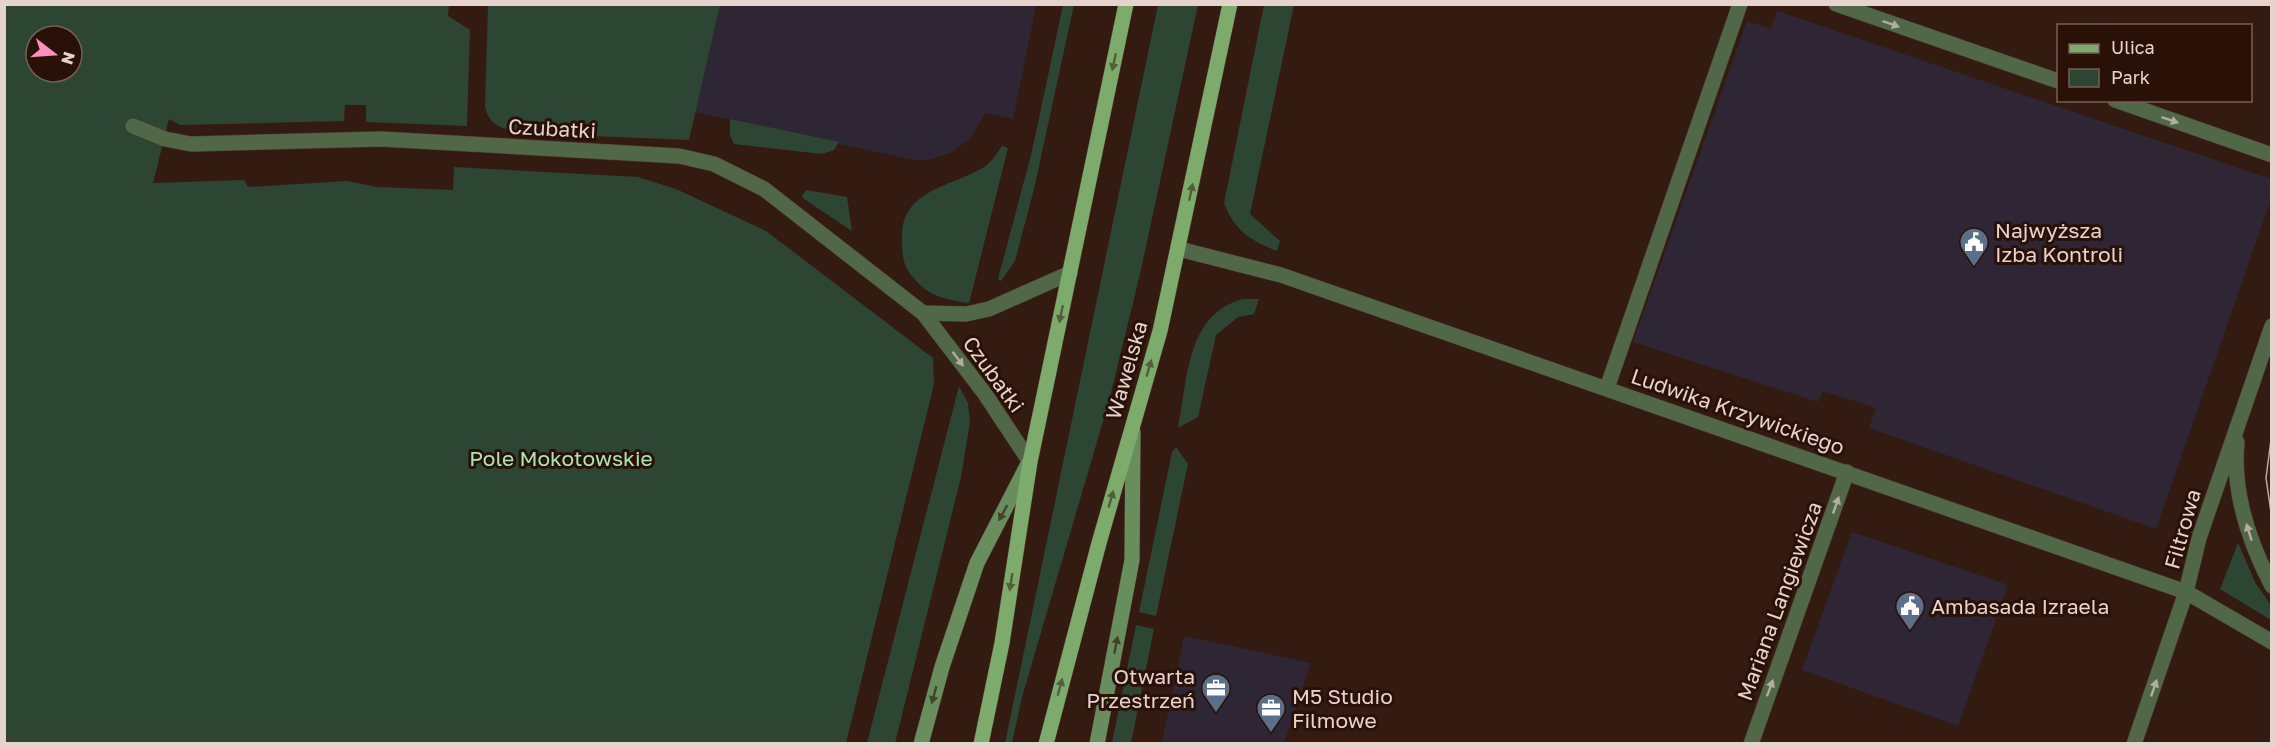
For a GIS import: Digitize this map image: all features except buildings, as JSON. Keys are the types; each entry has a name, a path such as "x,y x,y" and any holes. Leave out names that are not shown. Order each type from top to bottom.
{"main road":[{"path":"981,744 1002,644 1030,462 1126,4"},
{"name":"Wawelska","path":"1046,744 1132,424 1160,331 1230,4"},
{"path":"1097,744 1132,560 1132,424"},
{"path":"921,744 942,667 977,562 1030,462"}],"street":[{"path":"1606,388 1740,4"},
{"path":"1836,4 2057,81"},
{"path":"2121,102 2271,154"},
{"name":"Czubatki","path":"133,126 165,139 191,144 381,140 679,156 714,164 764,189 922,313 985,394 1030,462"},
{"name":"Ludwika Krzywickiego","path":"1179,249 1272,272 1847,472 1900,494 2186,592 2271,642"},
{"name":"Czubatki","path":"922,313 966,314 989,309 1070,273"},
{"name":"Filtrowa","path":"2134,744 2186,592 2199,538 2271,326"},
{"path":"2240,417 2236,482 2250,537 2271,586"},
{"name":"Mariana Langiewicza","path":"1751,744 1847,472"}],"shaded area":[{"path":"720,5 1036,5 1013,119 985,113 971,138 951,153 927,160 913,160 695,112"},
{"path":"1777,11 2271,179 2271,199 2156,529 1869,428 1876,408 1823,391 1818,402 1633,342 1747,21 1771,29"},
{"path":"1852,532 2008,585 1958,726 1802,670"},
{"path":"1184,636 1311,663 1284,743 1162,743"}],"green space":[{"name":"Pole Mokotowskie","path":"4,5 449,5 448,16 470,30 467,126 366,122 366,105 345,105 344,121 180,125 169,119 153,183 244,180 248,187 347,181 377,187 453,190 454,167 638,177 676,189 766,231 933,358 934,384 846,743 5,743"},
{"path":"488,5 720,5 689,140 518,133 497,125 489,118 485,106"},
{"path":"1063,5 1074,5 1034,189 1015,261 1001,281 998,279 1032,151"},
{"path":"1158,5 1198,5 1140,274 1109,401 1022,697 1012,743 1005,743"},
{"path":"1264,5 1294,5 1250,214 1280,241 1277,251 1251,239 1244,233 1233,220 1224,203"},
{"path":"730,119 839,142 834,150 822,154 734,144 730,135"},
{"path":"1002,146 1008,148 969,303 949,300 933,294 919,284 905,265 902,245 904,221 910,209 920,199 984,167"},
{"path":"806,190 847,197 852,231 804,199 802,196"},
{"path":"1243,299 1259,299 1254,314 1238,317 1216,335 1198,417 1178,428 1188,370 1200,333 1210,319 1224,307"},
{"path":"959,386 968,403 970,422 961,477 895,743 867,743"},
{"path":"1176,447 1188,464 1156,616 1139,612 1172,452"},
{"path":"2238,543 2256,584 2271,605 2271,620 2220,589"},
{"path":"1136,625 1154,629 1131,743 1112,743"}],"tram line":[{"path":"2272,432 2266,478 2272,519"}],"place":[{"name":"Najwyższa Izba Kontroli","path":"1974,268"},
{"name":"Ambasada Izraela","path":"1910,632"},
{"name":"Otwarta Przestrzeń","path":"1216,714"},
{"name":"M5 Studio Filmowe","path":"1271,734"}]}
